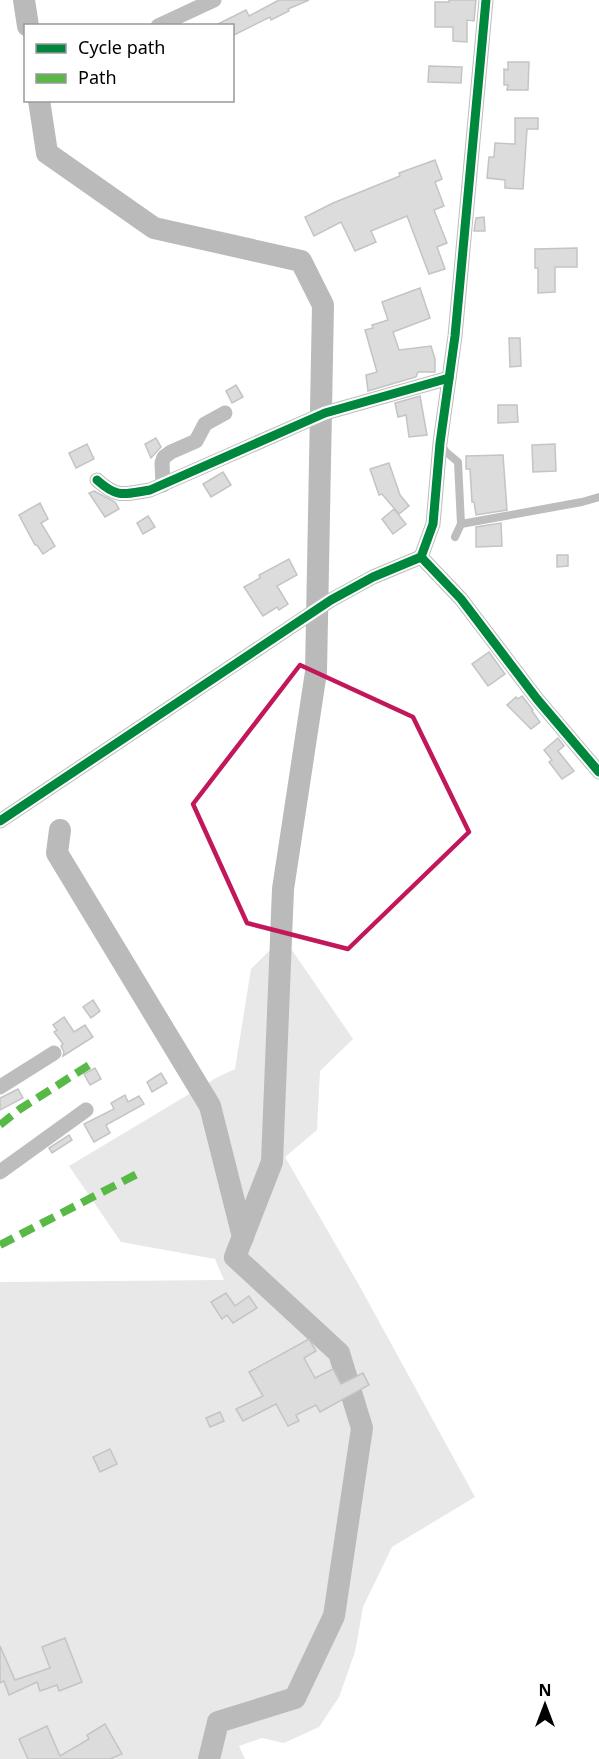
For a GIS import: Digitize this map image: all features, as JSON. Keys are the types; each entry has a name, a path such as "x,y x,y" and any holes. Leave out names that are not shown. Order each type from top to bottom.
{"street":[{"path":"162,24 214,0"},
{"path":"0,820 331,600 373,577 421,557 433,524 440,443 467,223 486,0"},
{"path":"97,480 110,492 122,495 150,490 321,415 449,378"},
{"path":"163,485 164,457 196,441 205,424 225,413"},
{"path":"421,557 461,599 537,699 599,772"},
{"path":"0,1087 54,1053"},
{"path":"0,1172 86,1110"}],"lane":[{"path":"440,443 446,452 458,462 460,524 455,537"},
{"path":"460,524 599,497"}],"highlighted area":[{"path":"300,665 413,717 469,832 348,949 247,923 193,804"}],"shaded area":[{"path":"283,937 353,1039 320,1071 317,1130 285,1157 359,1285 475,1497 392,1547 363,1607 355,1652 339,1697 319,1727 284,1743 262,1738 239,1746 245,1759 0,1759 0,1282 224,1280 215,1259 121,1242 69,1166 216,1078 235,1069 251,969"}],"building":[{"path":"279,0 309,0 288,9 289,11 271,20 270,17 234,35 234,24 218,24 246,10 249,16"},
{"path":"449,0 476,0 474,21 467,20 467,42 453,41 453,27 435,27 435,2 449,2"},
{"path":"508,62 529,62 528,90 507,90 508,85 504,85 504,69 508,70"},
{"path":"429,66 462,67 461,83 428,82"},
{"path":"515,118 538,118 538,129 527,129 523,189 505,188 505,180 487,178 489,157 494,157 495,143 515,144"},
{"path":"435,160 442,179 435,182 444,206 434,210 447,243 437,247 445,269 429,274 407,216 371,231 376,242 355,251 341,222 314,236 305,217 400,176 399,173"},
{"path":"484,217 485,231 474,231 476,218"},
{"path":"577,248 577,267 555,267 555,292 538,293 535,249"},
{"path":"420,288 430,318 393,332 399,350 431,346 435,359 435,372 418,372 416,377 368,391 366,375 377,372 365,330 388,320 382,302"},
{"path":"509,338 520,338 521,366 510,367"},
{"path":"236,385 243,397 232,403 226,391"},
{"path":"420,396 427,435 409,437 406,415 398,417 395,403"},
{"path":"498,405 517,405 518,422 498,423"},
{"path":"156,438 161,447 151,458 145,444"},
{"path":"87,444 94,459 76,468 69,453"},
{"path":"555,444 556,471 533,472 532,445"},
{"path":"503,455 507,510 476,515 474,502 472,502 470,469 466,469 466,456"},
{"path":"389,463 400,495 409,506 399,514 382,494 379,495 370,469"},
{"path":"223,472 231,485 211,497 203,484"},
{"path":"94,491 115,502 119,509 105,517 89,493"},
{"path":"40,503 48,519 41,523 55,546 43,554 35,545 19,515"},
{"path":"394,509 406,524 393,534 382,519"},
{"path":"148,516 155,527 143,534 137,523"},
{"path":"501,523 502,546 476,547 476,527"},
{"path":"557,555 568,555 568,566 557,567"},
{"path":"289,559 297,575 277,586 288,604 279,610 277,607 263,616 244,587 260,578 259,575"},
{"path":"489,652 505,674 488,686 472,664"},
{"path":"522,696 540,722 531,729 507,705 516,697 518,699"},
{"path":"558,738 564,746 558,751 574,771 562,779 549,762 552,760 544,750"},
{"path":"93,1000 100,1011 91,1018 83,1007"},
{"path":"64,1017 74,1032 85,1025 93,1037 63,1056 61,1046 63,1044 54,1032 57,1030 53,1025"},
{"path":"95,1068 101,1079 90,1085 84,1074"},
{"path":"161,1073 167,1083 152,1092 147,1082"},
{"path":"18,1089 23,1098 0,1110 0,1098"},
{"path":"125,1095 128,1102 139,1096 144,1104 106,1125 110,1133 94,1142 84,1124 114,1109 111,1103"},
{"path":"69,1135 72,1140 52,1153 49,1148"},
{"path":"226,1293 235,1306 249,1296 257,1308 233,1323 227,1315 222,1319 211,1302"},
{"path":"309,1339 316,1351 304,1358 315,1378 333,1369 341,1384 363,1373 369,1385 320,1412 316,1405 296,1415 299,1421 288,1426 276,1404 243,1421 236,1409 263,1396 249,1372"},
{"path":"220,1412 224,1421 210,1427 206,1418"},
{"path":"110,1449 117,1464 100,1472 93,1457"},
{"path":"65,1638 82,1682 59,1691 57,1685 40,1691 37,1682 9,1695 4,1681 0,1683 0,1646 15,1680 50,1668 42,1647"},
{"path":"105,1724 122,1754 110,1759 28,1759 19,1739 47,1726 60,1756 89,1739 87,1735"}],"waterway":[{"path":"24,0 28,24"},
{"path":"39,102 47,153 154,228 301,261 323,305 316,672 283,889 272,1162 235,1257 339,1353 362,1428 334,1616 295,1698 218,1722 209,1759"},
{"path":"60,830 57,853 210,1106 243,1237"}],"marked path":[{"path":"0,1125 20,1109 91,1064"},
{"path":"0,1245 141,1172"}],"cycle path":[{"path":"0,821 331,600 373,577 421,557 433,524 440,443 455,336 486,0"},
{"path":"97,480 116,493 150,490 325,413 449,378"},
{"path":"421,557 461,599 537,699 599,772"}]}
